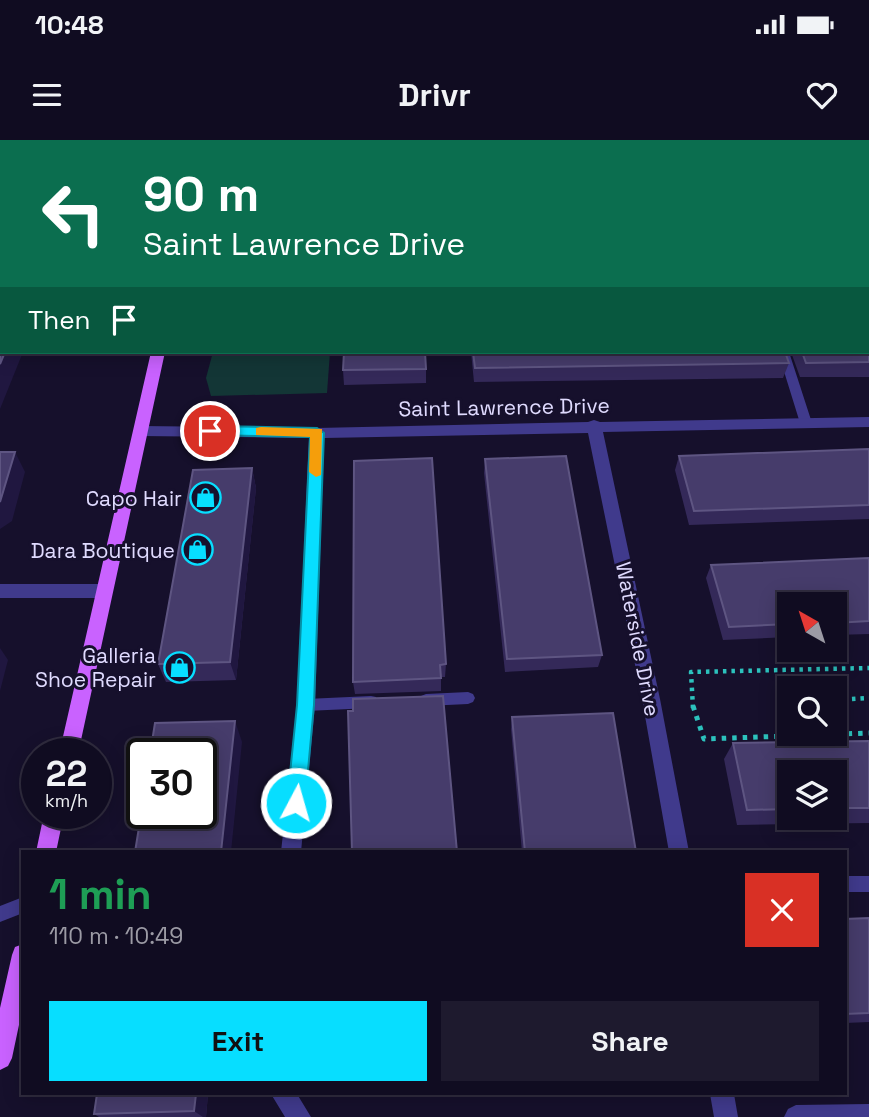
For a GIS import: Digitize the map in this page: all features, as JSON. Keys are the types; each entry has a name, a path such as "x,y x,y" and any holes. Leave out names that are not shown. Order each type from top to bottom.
{"main road":[{"path":"72,738 158,354"},
{"path":"46,850 51,829"},
{"path":"0,1058 21,965"}],"street":[{"name":"Saint Lawrence Drive","path":"140,431 317,433 594,425 869,422"},
{"name":"Waterside Drive","path":"594,425 651,699 679,850"},
{"path":"291,850 306,705 317,433"},
{"path":"0,591 104,591"},
{"path":"284,1095 299,1117"},
{"path":"722,1095 726,1117"},
{"path":"796,1117 869,1116"}],"lane":[{"path":"784,354 806,423"},
{"path":"306,705 468,698"},
{"path":"847,884 869,884"},
{"path":"0,914 21,906"}],"path":[{"path":"869,668 691,672 692,704 704,738 869,733"},
{"path":"847,699 869,698"}],"green space":[{"path":"212,354 330,354 327,393 211,396 206,378"}],"building":[{"path":"344,354 425,354 426,369 343,370"},
{"path":"473,354 786,354 789,363 475,368"},
{"path":"803,354 869,354 869,362 806,363"},
{"path":"869,449 869,505 694,511 679,456"},
{"path":"0,452 15,452 0,502"},
{"path":"566,456 602,655 507,659 485,459"},
{"path":"432,458 446,664 440,665 441,678 353,682 354,461"},
{"path":"252,468 230,662 158,664 193,470"},
{"path":"869,558 869,621 847,622 847,592 777,592 777,625 729,627 711,565"},
{"path":"443,696 457,850 352,850 348,711 353,711 353,699"},
{"path":"613,713 636,850 525,850 512,717"},
{"path":"235,721 221,850 135,850 139,829 217,829 217,738 153,738 155,723"},
{"path":"847,741 869,741 869,808 847,808 847,760 777,760 777,809 747,810 733,743 847,746"},
{"path":"869,918 869,1013 847,1014 847,919"},
{"path":"97,1095 196,1095 194,1111 94,1114"}],"slow traffic":[{"path":"261,432 317,433 316,472"}],"place":[{"name":"Capo Hair","path":"205,498"},
{"name":"Dara Boutique","path":"198,550"},
{"name":"Galleria Shoe Repair","path":"179,667"}],"route":[{"path":"210,431 317,433 306,705 296,803"}]}
